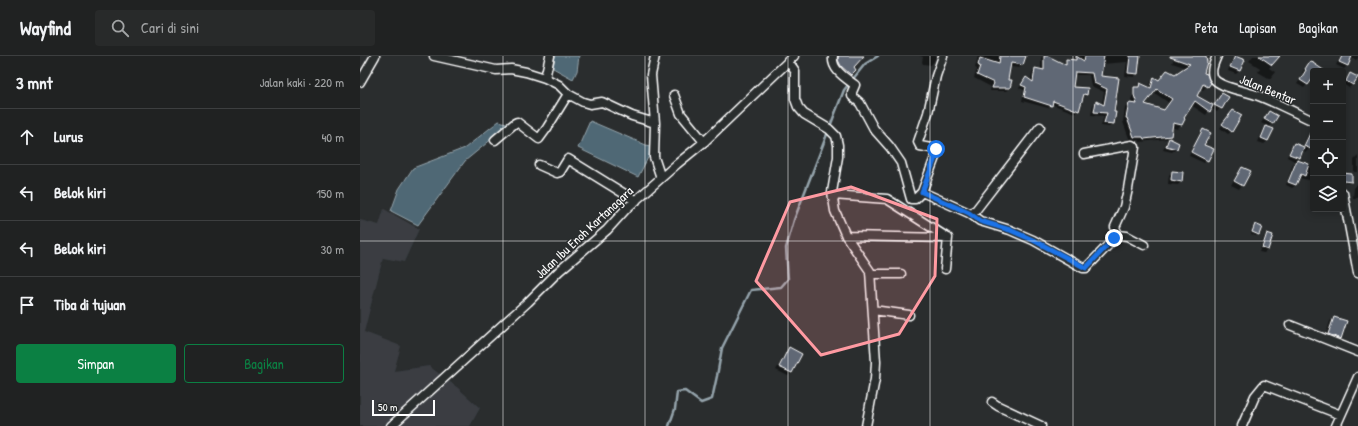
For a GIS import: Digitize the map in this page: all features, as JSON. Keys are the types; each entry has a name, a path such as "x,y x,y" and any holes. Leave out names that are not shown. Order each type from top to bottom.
{"street":[{"path":"360,82 375,56"},
{"path":"434,56 496,70 511,69 545,78 559,85 568,94 584,102 590,104 602,102 632,116 655,123"},
{"path":"545,78 550,56"},
{"path":"655,56 651,75 655,123 654,156 661,178"},
{"path":"833,56 832,60 836,69 842,76 855,85 852,96 860,103 874,129 890,147 900,163 907,180 910,197 912,199 915,199 922,192 937,152 936,149 920,146 918,142 928,113 936,76 943,56"},
{"name":"Jalan Bentar","path":"1217,56 1212,70 1215,80 1234,88 1255,94 1310,120"},
{"path":"791,59 795,71 796,99 798,107 804,114 836,136 838,145 833,195 835,211 846,236 870,271 875,337 875,379 866,426"},
{"name":"Jalan Ibu Enoh Kartanagara","path":"391,426 528,302 559,271 607,230 661,178 704,142 791,59"},
{"path":"495,140 517,122 539,139 568,94"},
{"path":"674,95 682,114 704,142"},
{"path":"972,215 1040,127"},
{"path":"1084,154 1132,145 1135,147 1124,208 1116,226 1118,235"},
{"path":"539,165 557,173 560,172 568,158 636,201"},
{"path":"922,192 972,215 983,223 1010,230 1033,240 1086,268 1118,235"},
{"path":"833,195 887,199 948,238"},
{"path":"1346,209 1358,273"},
{"path":"1118,235 1127,236 1144,245"},
{"path":"846,236 948,238"},
{"path":"945,270 948,238"},
{"path":"870,274 901,274"},
{"path":"873,310 909,315"},
{"path":"1290,325 1358,352"},
{"path":"1336,426 1358,377"},
{"path":"1242,426 1255,396 1264,385 1341,415"},
{"path":"992,402 1041,426"}],"highlighted area":[{"path":"851,187 937,219 935,276 899,334 821,355 756,281 790,202"}],"shaded area":[{"path":"384,209 419,229 404,262 383,258 364,332 401,346 394,371 429,366 458,388 480,408 470,426 360,426 360,220 379,225"}],"water":[{"path":"555,56 579,56 577,71 573,79 553,68"},
{"path":"499,121 510,124 465,161 418,225 391,211 399,189 413,168 465,148"},
{"path":"590,121 653,148 638,177 578,148"}],"building":[{"path":"838,56 864,56 854,67 856,70 851,75 841,66"},
{"path":"1000,56 1026,56 1023,65 1011,63 1008,80 1012,80 1010,88 992,88 994,83 977,75 980,66 978,65 980,58 999,64"},
{"path":"1044,56 1048,56 1066,65 1066,59 1076,60 1076,56 1084,61 1085,56 1104,56 1101,76 1119,78 1114,112 1116,112 1114,124 1104,123 1107,113 1094,112 1096,101 1104,105 1107,89 1094,83 1092,73 1075,72 1073,87 1088,88 1087,95 1084,94 1079,111 1053,101 1052,106 1024,97 1026,87 1021,85 1026,77 1033,82 1035,68 1044,70"},
{"path":"1130,56 1140,56 1138,74 1128,73"},
{"path":"1206,56 1207,62 1204,73 1207,74 1211,83 1208,87 1203,84 1197,96 1213,105 1210,112 1195,101 1184,118 1185,119 1182,125 1173,123 1171,136 1144,139 1143,137 1134,137 1126,118 1129,103 1137,104 1134,95 1134,87 1139,87 1140,83 1151,88 1154,77 1159,80 1167,70 1175,74 1190,64 1170,57","holes":["1157,89 1172,99 1164,110 1145,104"]},
{"path":"1235,56 1245,60 1240,71 1230,67"},
{"path":"1259,56 1280,56 1272,65"},
{"path":"1342,56 1352,56 1348,66 1339,62"},
{"path":"1310,61 1313,61 1313,63 1320,68 1310,68 1310,82 1308,85 1300,80 1306,70 1305,69"},
{"path":"1350,73 1358,77 1353,85 1346,81"},
{"path":"1222,93 1229,97 1222,109 1214,105"},
{"path":"1233,110 1242,115 1232,132 1222,124"},
{"path":"1269,111 1278,116 1273,124 1264,119"},
{"path":"1266,126 1274,129 1268,141 1261,138"},
{"path":"1203,129 1211,133 1204,145 1214,149 1208,161 1191,152"},
{"path":"1310,133 1310,149 1304,146"},
{"path":"1169,138 1179,143 1177,149 1166,146"},
{"path":"1294,143 1304,147 1300,158 1289,154"},
{"path":"1297,160 1309,164 1305,176 1301,174 1296,185 1288,182"},
{"path":"1242,167 1251,171 1243,186 1234,181"},
{"path":"1172,171 1183,172 1182,182 1171,180"},
{"path":"1346,173 1352,174 1352,182 1346,181"},
{"path":"1255,224 1262,227 1259,235 1252,232"},
{"path":"1267,233 1273,235 1268,250 1262,248"},
{"path":"1334,317 1347,321 1341,339 1328,334"},
{"path":"789,347 802,354 792,373 779,367"}],"waterway":[{"path":"669,426 675,409 677,392 685,391 701,403 712,399 722,348 751,290 781,287 788,279 786,248 794,220 844,90 865,64 878,56"}],"route":[{"path":"936,149 937,153 922,192 969,213 983,223 1010,230 1033,240 1083,268 1086,268 1114,238"}]}
